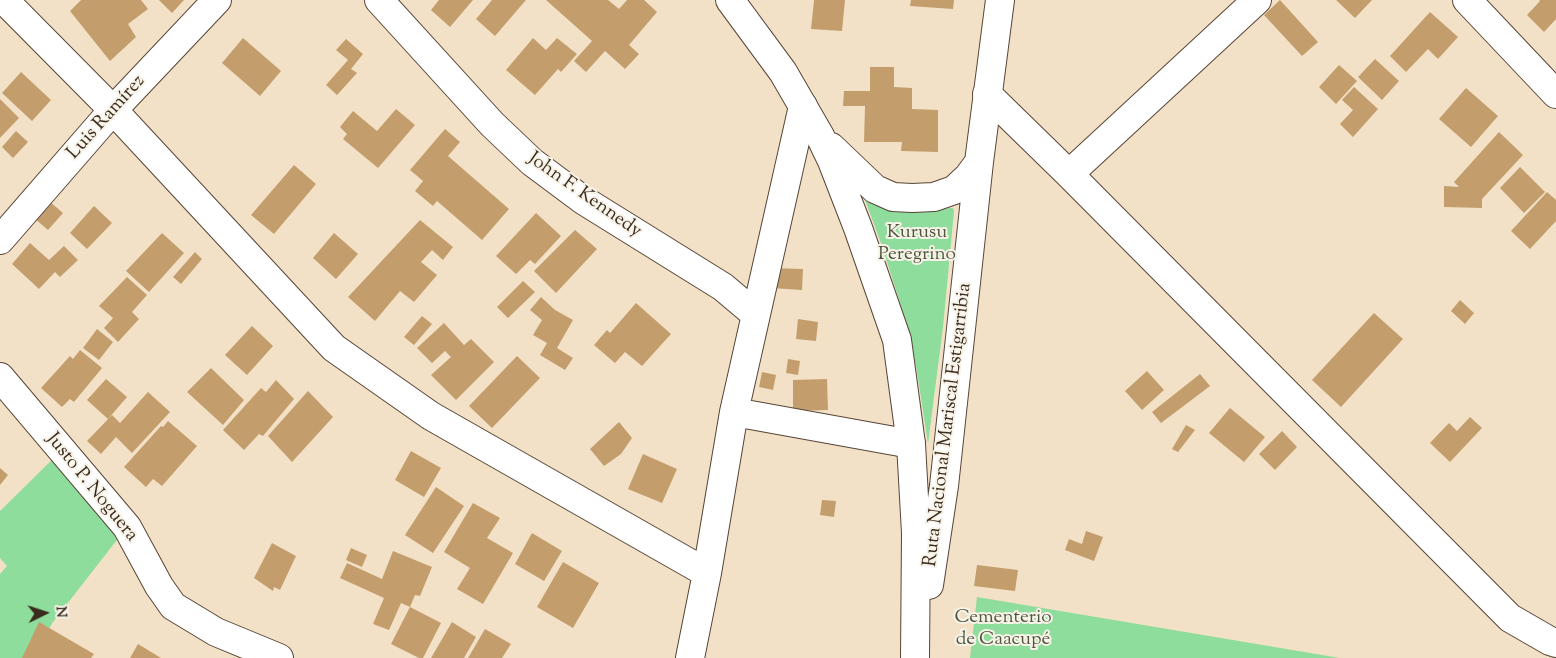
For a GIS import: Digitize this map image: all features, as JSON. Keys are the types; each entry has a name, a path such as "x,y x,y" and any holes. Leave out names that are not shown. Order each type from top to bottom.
{"street":[{"path":"4,0 113,110 334,348 431,416 707,573"},
{"name":"Luis Ramírez","path":"0,240 113,110 217,0"},
{"name":"John F. Kennedy","path":"379,0 492,124 532,162 583,200 723,287 755,314"},
{"name":"Ruta Nacional Mariscal Estigarribia","path":"730,0 783,72 832,160 898,340 911,444 916,533 916,658"},
{"name":"Ruta Nacional Mariscal Estigarribia","path":"916,658 944,486 979,162 1000,0"},
{"path":"1069,174 1257,0"},
{"path":"1467,0 1556,94"},
{"path":"988,94 1510,618 1550,641 1556,642"},
{"path":"690,658 707,573 734,412 803,106"},
{"path":"820,136 875,189 893,197 934,197 954,190 968,177 979,162"},
{"name":"Justo P. Noguera","path":"0,377 127,527 159,586 173,606 216,632 279,658"},
{"path":"734,412 911,444"}],"green space":[{"name":"Kurusu Peregrino","path":"864,197 877,205 891,210 905,212 953,208 954,211 943,327 928,444 909,331"},
{"path":"62,450 127,527 53,622 32,658 0,658 0,574 7,566 0,558 0,511"},
{"name":"Cementerio de Caacupé","path":"977,597 1340,658 970,658"}],"building":[{"path":"81,0 141,0 148,9 128,24 136,37 110,61 70,11"},
{"path":"159,0 184,0 172,13"},
{"path":"439,0 473,0 450,27 431,10"},
{"path":"492,0 526,0 495,36 476,19"},
{"path":"546,0 608,0 619,9 627,0 644,0 657,12 629,45 639,54 625,69 605,51 586,72 574,61 592,41"},
{"path":"814,0 845,0 842,31 811,29"},
{"path":"911,0 954,0 953,9 910,6"},
{"path":"1280,0 1318,42 1302,56 1264,15"},
{"path":"1336,0 1372,0 1355,18"},
{"path":"1539,0 1556,0 1556,19 1544,32 1527,15"},
{"path":"1430,12 1458,37 1438,59 1428,49 1406,72 1390,56"},
{"path":"243,38 281,71 260,96 222,63"},
{"path":"533,38 546,50 557,38 577,54 561,72 558,69 535,95 506,70"},
{"path":"346,39 363,54 351,69 357,73 337,95 326,85 348,60 336,50"},
{"path":"1375,59 1399,81 1382,100 1358,77"},
{"path":"1339,65 1357,81 1336,104 1319,87"},
{"path":"870,67 894,67 894,87 912,88 912,109 938,110 938,152 901,151 902,142 864,142 865,106 843,106 844,91 870,91"},
{"path":"21,72 51,100 32,121 2,93"},
{"path":"1354,87 1378,109 1353,137 1340,124 1353,110 1342,100"},
{"path":"1466,88 1498,116 1471,147 1439,119"},
{"path":"0,99 19,118 0,138"},
{"path":"396,109 415,125 378,168 343,139 347,134 340,127 353,111 377,131"},
{"path":"445,129 460,142 448,156 509,209 482,240 437,201 433,206 415,191 423,181 410,170"},
{"path":"16,131 28,142 13,158 2,147"},
{"path":"1499,132 1523,155 1482,199 1482,208 1444,207 1444,186 1459,187 1454,182"},
{"path":"294,165 316,184 274,234 251,215"},
{"path":"1520,167 1545,192 1524,213 1500,188"},
{"path":"1547,192 1556,200 1556,221 1530,249 1511,231"},
{"path":"49,201 63,213 48,230 34,218"},
{"path":"94,206 112,223 87,249 70,233"},
{"path":"536,213 561,236 535,264 530,260 516,274 496,256"},
{"path":"420,220 453,247 443,260 432,250 421,262 437,275 414,302 400,291 375,321 348,297"},
{"path":"575,230 597,249 556,293 534,271"},
{"path":"162,233 184,253 149,292 126,271"},
{"path":"334,233 358,254 336,279 313,258"},
{"path":"30,243 49,260 64,246 78,260 60,277 55,272 39,289 12,264"},
{"path":"195,252 202,259 181,284 173,277"},
{"path":"771,268 803,269 802,290 771,288"},
{"path":"127,277 147,295 132,312 139,319 118,342 104,328 113,318 99,306"},
{"path":"523,281 535,292 508,318 497,307"},
{"path":"541,297 555,310 573,320 557,348 573,358 565,370 540,355 547,343 533,335 542,320 530,310"},
{"path":"1460,300 1474,313 1465,324 1451,311"},
{"path":"636,303 671,334 642,366 625,352 615,363 594,345 607,330 610,333"},
{"path":"1374,313 1403,339 1341,407 1312,380"},
{"path":"422,316 432,324 414,345 404,337"},
{"path":"798,319 818,322 816,341 796,339"},
{"path":"444,323 464,345 471,339 494,362 456,400 431,375 451,357 445,351 432,363 417,348"},
{"path":"252,326 273,346 247,375 225,355"},
{"path":"97,329 113,342 99,360 83,348"},
{"path":"80,350 102,368 74,402 70,399 62,407 41,388 70,356 73,359"},
{"path":"517,356 540,378 492,428 469,406"},
{"path":"788,359 800,361 798,375 786,373"},
{"path":"211,368 244,400 223,425 187,392"},
{"path":"1147,371 1164,390 1142,410 1125,391"},
{"path":"762,372 776,375 773,390 759,387"},
{"path":"1200,374 1210,386 1161,423 1152,412"},
{"path":"106,379 127,397 108,419 87,400"},
{"path":"827,379 828,410 793,411 793,380"},
{"path":"276,380 294,399 263,436 259,434 244,450 223,430 261,388 266,392"},
{"path":"308,391 333,417 292,462 268,436"},
{"path":"148,392 170,412 132,453 116,437 101,454 87,441 112,415 120,423"},
{"path":"1230,408 1265,437 1244,462 1209,433"},
{"path":"1470,417 1482,428 1450,462 1430,443 1449,423 1457,431"},
{"path":"168,421 197,446 162,486 153,479 146,487 124,467 161,426 163,427"},
{"path":"619,422 632,438 621,454 604,466 590,449"},
{"path":"1186,425 1195,430 1178,452 1172,449"},
{"path":"1282,431 1297,447 1275,470 1259,454"},
{"path":"411,451 441,468 424,497 395,480"},
{"path":"643,454 677,469 662,503 628,489"},
{"path":"0,468 8,475 0,485"},
{"path":"436,487 464,506 433,553 405,535"},
{"path":"822,500 836,501 834,517 820,515"},
{"path":"473,503 500,518 487,538 513,553 483,604 457,589 470,568 444,552"},
{"path":"1086,531 1103,537 1094,561 1065,550 1069,539 1082,544"},
{"path":"532,533 562,551 544,581 515,564"},
{"path":"272,543 296,556 280,590 274,587 273,591 254,578"},
{"path":"351,548 367,555 362,567 346,560"},
{"path":"393,551 432,567 420,596 415,595 410,607 401,603 389,630 373,624 384,598 340,578 347,563 382,579"},
{"path":"563,562 599,583 573,628 537,607"},
{"path":"977,565 1018,570 1015,591 974,586"},
{"path":"410,607 441,623 423,658 419,658 391,644"},
{"path":"39,622 94,654 91,658 22,658"},
{"path":"452,622 476,637 464,658 431,658"},
{"path":"485,629 511,644 502,658 468,658"},
{"path":"138,644 161,658 130,658"}]}
